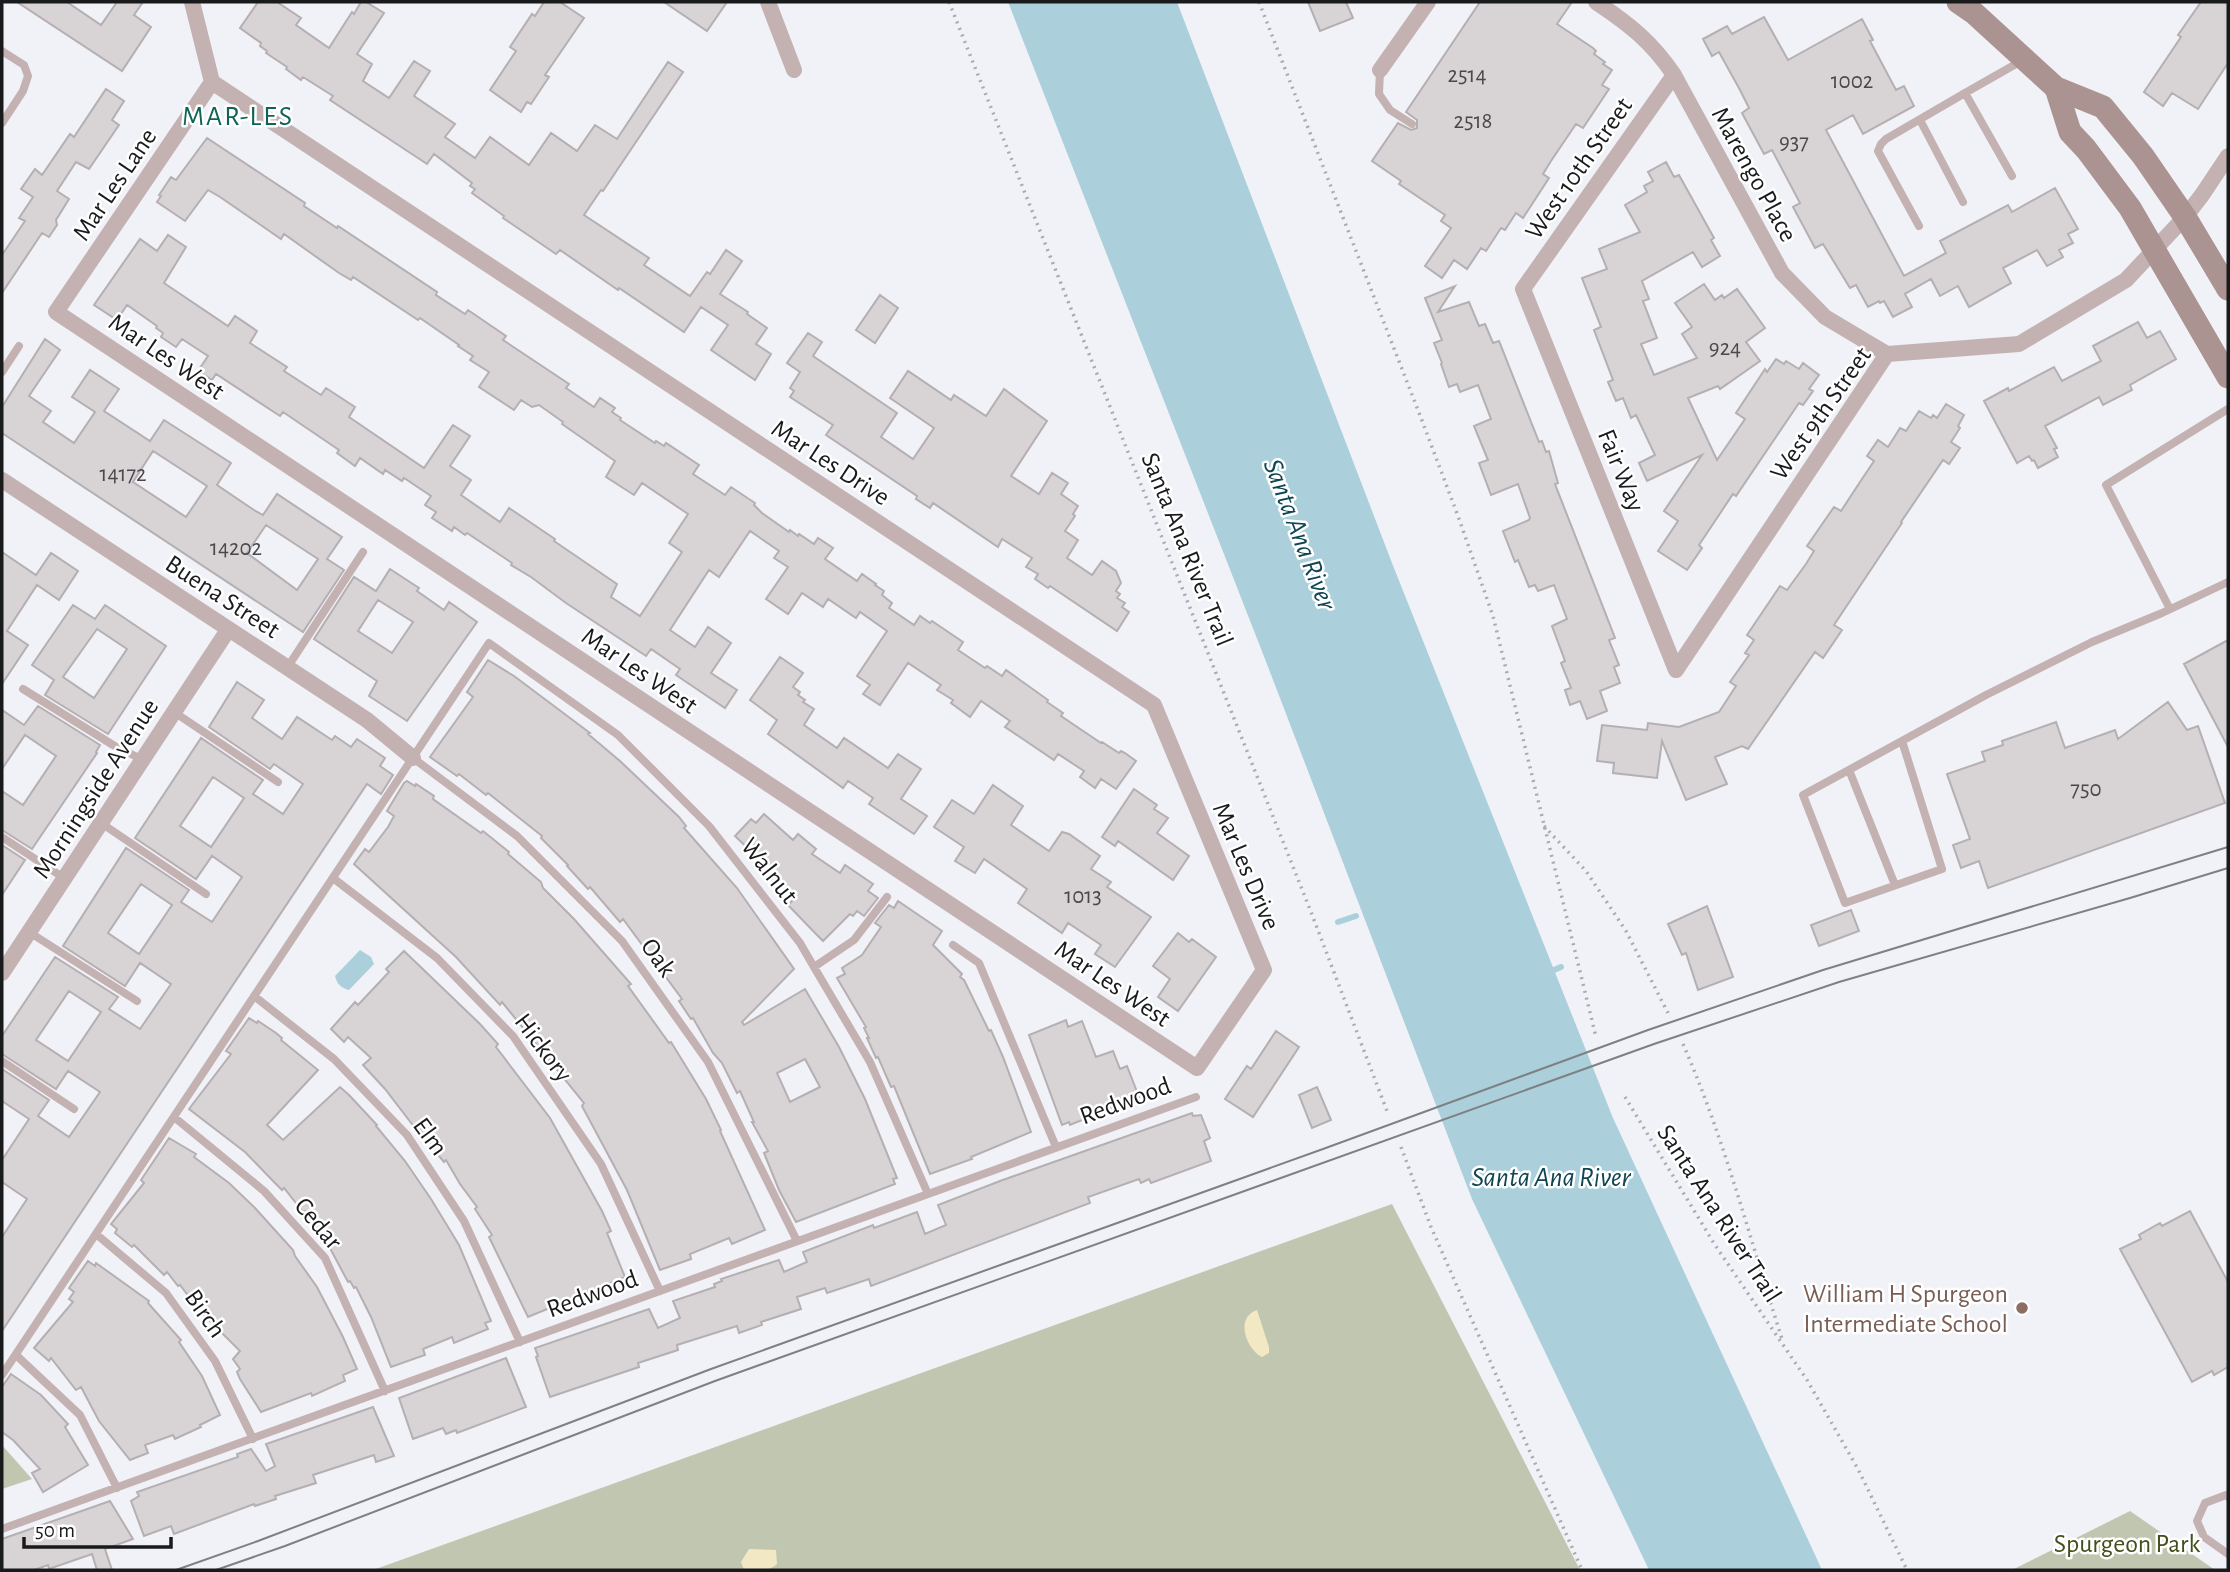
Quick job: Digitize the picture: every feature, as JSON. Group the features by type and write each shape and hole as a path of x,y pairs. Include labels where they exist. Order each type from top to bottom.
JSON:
{"main road":[{"path":"1958,2 1974,13 2056,88 2103,107 2143,156 2185,217 2228,289"},
{"path":"2056,88 2070,132 2108,178 2156,250 2228,377"}],"street":[{"path":"192,2 212,82"},
{"path":"768,2 794,70"},
{"path":"1380,70 1427,2"},
{"name":"Marengo Place","path":"1596,2 1639,33 1660,54 1782,273 1825,317 1887,354"},
{"name":"West 10th Street","path":"1523,289 1674,75"},
{"name":"Mar Les Lane","path":"56,312 212,82"},
{"name":"Mar Les Drive","path":"212,82 1154,705 1264,970 1197,1068"},
{"name":"West 9th Street","path":"1676,670 1887,354 2019,344 2126,280 2185,217 2228,156"},
{"name":"Fair Way","path":"1523,289 1676,670"},
{"name":"Mar Les West","path":"56,312 1197,1068"},
{"name":"Buena Street","path":"2,480 367,720 413,758"},
{"name":"Morningside Avenue","path":"2,973 229,630"}],"lane":[{"path":"2,51 24,65 29,76 23,91 2,122"},
{"path":"1919,226 1878,151 1881,144 2026,59"},
{"path":"1380,70 1379,94 1391,110 1412,124"},
{"path":"1965,93 2012,176"},
{"path":"1920,120 1963,202"},
{"path":"2,372 19,346"},
{"path":"2170,609 2106,485 2228,408"},
{"path":"287,668 363,552"},
{"path":"1902,741 1941,869 1845,903 1803,794 1986,695 2092,642 2228,582"},
{"name":"Walnut","path":"413,758 489,643 618,735 700,817 800,943 870,1062 929,1194"},
{"path":"23,689 142,760"},
{"path":"174,712 278,782"},
{"path":"2,1376 413,758"},
{"name":"Oak","path":"413,758 517,836 622,941 708,1062 797,1241"},
{"path":"1849,770 1895,885"},
{"path":"101,823 206,894"},
{"path":"2,837 64,878"},
{"name":"Hickory","path":"333,878 437,958 513,1036 601,1164 660,1291"},
{"path":"814,967 854,940 887,897"},
{"path":"29,932 137,1001"},
{"path":"953,945 979,963 1056,1147"},
{"name":"Elm","path":"254,996 334,1059 407,1135 464,1221 520,1342"},
{"path":"2,1061 74,1109"},
{"name":"Redwood","path":"2,1529 1196,1097"},
{"name":"Cedar","path":"174,1117 264,1191 325,1258 385,1391"},
{"name":"Birch","path":"96,1234 166,1293 215,1361 253,1438"},
{"path":"16,1355 80,1415 117,1488"},
{"path":"2228,1497 2226,1495 2205,1503 2197,1521 2204,1537 2228,1554"}],"path":[{"name":"Santa Ana River Trail","path":"949,2 1311,912 1387,1111"},
{"path":"1259,2 1463,528 1493,617 1595,1037"},
{"path":"1544,825 1587,872 1626,931 1668,1013"},
{"path":"1682,1044 1741,1203 1785,1348"},
{"name":"Santa Ana River Trail","path":"1625,1097 1716,1245 1807,1380 1858,1469 1907,1570"},
{"path":"1401,1147 1430,1227 1582,1570"}],"green space":[{"path":"1392,1204 1580,1570 373,1570"},
{"path":"2,1445 32,1479 2,1489"},
{"name":"Spurgeon Park","path":"2130,1511 2215,1570 2012,1570"}],"sand":[{"path":"1257,1310 1269,1347 1269,1353 1262,1357 1252,1348 1245,1334 1246,1320"},
{"path":"749,1549 776,1550 777,1564 766,1569 744,1570 741,1562"}],"water":[{"name":"Santa Ana River","path":"1008,2 1177,2 1392,563 1613,1118 1822,1570 1649,1570 1472,1199 1265,659"},
{"path":"360,950 371,957 374,964 349,990 340,985 335,976"}],"building":[{"path":"17,2 67,2 101,25 117,2 143,2 134,15 151,27 122,71"},
{"path":"258,2 277,2 301,18 296,25 329,48 361,2 366,2 384,13 357,54 372,64 363,81 389,98 414,61 430,71 414,96 455,124 445,137 475,158 490,137 529,165 551,133 577,151 595,125 617,139 668,62 683,72 584,215 649,258 644,265 690,296 707,272 710,274 726,250 742,261 720,294 767,328 756,344 771,354 755,380 711,350 728,325 701,307 684,332 560,250 556,254 503,218 504,216 472,193 475,189 470,186 472,183 434,154 427,164 330,100 333,96 286,69 287,67 266,53 260,46 261,43 240,28"},
{"path":"544,2 560,2 584,18 545,75 549,77 531,104 527,102 521,112 490,90 516,51 510,47 532,14 535,16"},
{"path":"664,2 727,2 707,31"},
{"path":"1308,2 1346,2 1353,18 1320,31"},
{"path":"1480,2 1572,2 1557,24 1593,48 1596,51 1594,54 1612,70 1602,85 1609,89 1583,128 1576,124 1551,161 1543,174 1549,178 1523,218 1516,213 1505,230 1501,228 1486,251 1481,248 1467,269 1454,260 1442,278 1425,266 1451,228 1441,221 1445,215 1399,184 1401,181 1372,161 1398,123 1411,130 1417,128 1417,120 1406,112"},
{"path":"2201,2 2228,2 2228,63 2198,109 2172,93 2163,106 2144,92"},
{"path":"1764,17 1788,60 1862,19 1873,40 1870,41 1896,90 1904,86 1914,106 1863,134 1853,115 1826,130 1904,276 1946,253 1940,241 2008,205 2012,212 2055,188 2078,229 2068,234 2073,243 2059,250 2063,257 2047,266 2037,250 2003,268 2011,283 1969,307 1958,286 1940,296 1931,279 1905,294 1912,307 1893,317 1884,301 1868,307 1856,285 1850,288 1823,244 1815,248 1793,207 1800,203 1772,150 1764,154 1742,113 1749,108 1740,90 1719,52 1712,56 1703,39 1727,26 1732,34"},
{"path":"106,89 124,101 112,120 119,125 89,169 76,162 57,191 69,199 56,220 57,225 49,237 42,233 2,293 2,255 25,221 19,218 33,197 21,189 35,169 42,175 70,134 74,137"},
{"path":"207,138 305,203 304,206 437,292 436,295 465,314 468,310 506,336 503,340 569,384 566,388 594,407 600,398 615,408 612,412 621,418 620,420 655,443 656,441 664,446 666,443 699,465 693,474 725,495 731,487 789,532 790,530 798,536 799,534 814,544 818,538 833,548 825,559 857,581 862,574 876,584 884,591 882,595 892,603 889,608 914,625 920,616 930,623 932,621 963,642 958,650 1002,676 1006,670 1048,700 1047,702 1063,713 1061,716 1101,743 1136,761 1116,789 1101,779 1095,788 1080,777 1084,771 1058,754 1054,760 1005,727 1010,721 981,701 970,717 951,703 953,700 937,690 941,685 908,663 880,705 863,694 870,685 857,676 887,631 860,612 856,618 828,599 823,607 802,593 788,614 766,599 788,567 774,558 779,551 750,531 719,577 709,570 670,630 695,647 708,627 731,643 711,673 737,690 725,708 676,675 680,669 651,649 646,656 467,533 465,535 454,527 452,531 432,518 436,512 425,505 431,496 404,478 402,481 385,470 383,474 360,458 355,466 337,453 339,450 283,412 280,416 216,374 212,380 198,371 208,356 182,339 176,347 161,337 163,333 157,326 127,305 117,320 94,305 140,239 157,251 168,235 186,247 164,283 228,326 235,316 257,331 250,343 287,367 284,371 321,395 326,388 355,407 349,417 424,468 453,425 470,436 450,466 471,480 461,495 500,522 509,508 555,539 554,541 617,584 611,597 640,616 682,552 669,543 688,514 642,483 634,495 606,477 615,461 539,405 532,407 521,400 514,410 479,387 489,372 470,360 473,356 459,345 353,277 351,280 339,273 284,234 281,239 208,190 185,221 157,202 171,177 176,180"},
{"path":"1666,162 1674,177 1679,175 1714,238 1711,240 1720,256 1702,267 1693,252 1642,281 1649,299 1643,301 1657,338 1641,344 1654,375 1697,358 1682,334 1692,327 1675,303 1704,284 1715,300 1722,295 1724,298 1737,289 1765,328 1746,342 1760,361 1720,389 1718,386 1688,398 1717,460 1745,419 1736,413 1765,369 1767,372 1776,359 1784,364 1786,361 1799,369 1803,363 1819,375 1809,389 1813,391 1803,405 1799,403 1736,496 1733,494 1699,545 1702,548 1687,570 1658,551 1678,521 1664,511 1702,455 1647,481 1639,463 1655,455 1636,415 1631,418 1623,398 1616,401 1608,382 1613,380 1594,330 1601,327 1582,278 1607,269 1599,249 1640,232 1625,205 1647,192 1644,186 1653,181 1648,172"},
{"path":"1455,286 1438,312 1469,302 1479,326 1485,324 1493,343 1499,341 1539,442 1542,441 1546,452 1549,451 1558,483 1555,484 1615,638 1609,640 1619,665 1614,667 1620,683 1600,691 1607,711 1587,719 1580,701 1570,705 1565,690 1571,688 1561,663 1565,661 1552,626 1567,619 1554,585 1538,591 1535,585 1529,587 1518,560 1515,562 1503,531 1530,518 1518,484 1491,495 1479,463 1488,460 1474,426 1491,419 1478,385 1460,392 1457,384 1449,387 1434,343 1442,340 1425,298"},
{"path":"880,295 898,308 875,343 856,330"},
{"path":"2138,322 2147,338 2160,331 2176,359 2130,385 2132,390 2103,405 2099,397 2045,426 2057,448 2054,449 2058,457 2038,468 2029,456 2017,463 1984,401 2054,367 2062,381 2101,361 2093,346"},
{"path":"808,333 822,342 813,356 897,413 881,437 913,459 934,428 890,398 908,371 951,400 954,395 986,416 1004,389 1047,421 1011,476 1039,494 1052,473 1068,483 1061,494 1078,506 1065,531 1078,540 1067,558 1092,575 1102,561 1116,571 1121,583 1116,591 1120,594 1117,598 1125,603 1122,607 1129,612 1117,631 1050,586 1048,588 1035,579 1038,574 1026,567 1032,558 1002,539 998,547 933,503 930,508 916,499 917,496 826,435 833,425 790,397 794,391 790,388 800,372 787,363"},
{"path":"45,339 60,350 29,396 51,411 43,422 74,443 95,412 72,397 90,370 119,389 104,411 150,441 164,420 231,463 217,485 254,510 263,515 277,494 342,537 327,559 344,570 303,632 2,433 2,407","holes":["153,451 207,486 186,517 133,482","266,525 318,559 297,590 247,553"]},
{"path":"1946,404 1964,415 1951,442 1960,448 1949,464 1943,460 1901,522 1834,625 1842,630 1823,658 1815,652 1748,749 1742,746 1715,757 1727,784 1686,800 1662,741 1657,778 1613,773 1614,763 1597,761 1602,725 1647,730 1648,723 1679,727 1719,712 1736,686 1730,682 1749,655 1745,653 1754,640 1747,635 1780,586 1787,590 1806,564 1814,551 1807,546 1834,507 1841,511 1874,461 1867,456 1878,440 1888,447 1900,428 1906,431 1919,411 1931,418 1933,415 1937,418"},
{"path":"2,552 36,575 51,553 78,571 59,600 37,585 7,631 28,645 2,684"},
{"path":"390,569 419,588 417,591 444,610 449,602 477,622 407,721 369,696 377,681 314,639 354,577 376,591","holes":["378,600 413,622 392,653 358,631"]},
{"path":"73,605 95,619 105,605 166,646 108,734 45,695 54,680 32,665","holes":["97,629 127,649 94,698 63,677"]},
{"path":"2228,640 2228,747 2184,664"},
{"path":"780,657 803,673 793,687 800,692 798,695 805,700 803,702 814,709 804,725 837,748 844,738 888,768 898,754 921,769 901,799 927,816 914,834 869,804 873,798 848,781 843,788 768,734 777,720 750,700"},
{"path":"488,660 514,676 590,733 588,734 679,817 686,826 684,828 737,888 794,969 742,1022 744,1025 805,989 865,1099 897,1178 893,1179 895,1184 796,1222 779,1190 764,1153 768,1151 752,1122 740,1091 737,1093 722,1063 679,1001 682,999 623,919 620,922 542,836 488,793 486,795 459,774 457,776 430,757 473,697 467,692","holes":["805,1059 820,1087 790,1102 777,1073"]},
{"path":"237,682 264,700 252,718 282,739 297,717 332,740 335,736 351,747 357,739 385,758 380,766 393,775 381,794 367,784 2,1331 2,1237 27,1199 2,1182 2,1160 29,1119 2,1101 2,1069 49,1100 38,1116 69,1137 100,1092 68,1071 56,1089 2,1054 2,1036 55,957 118,997 109,1009 140,1029 171,984 140,963 125,986 63,946 126,848 189,890 181,902 212,922 242,877 212,856 196,879 135,838 201,738 263,780 253,794 283,814 303,784 274,764 270,769 209,727","holes":["213,777 244,798 211,847 180,826","141,884 172,905 139,954 108,933","69,991 101,1012 68,1061 36,1040"]},
{"path":"2168,702 2187,730 2198,726 2225,803 1988,888 1979,861 1961,868 1953,845 1970,839 1947,774 1985,761 1982,752 2003,745 2002,741 2056,722 2065,748 2115,730 2118,739"},
{"path":"38,706 100,745 32,849 2,830 2,791 23,805 56,756 25,735 2,769 2,710 24,725"},
{"path":"407,781 434,796 433,799 481,833 483,831 509,852 508,854 541,882 543,888 631,984 628,986 669,1043 671,1042 706,1099 765,1230 732,1244 729,1238 690,1254 691,1259 660,1270 627,1190 582,1106 584,1103 502,1002 500,1005 456,957 354,864 365,849 369,852 388,827 394,816 387,811"},
{"path":"993,785 1023,806 1011,825 1049,851 1062,832 1069,834 1100,856 1091,869 1111,882 1107,887 1151,917 1115,967 1095,954 1101,945 1068,923 1062,933 1018,903 1027,889 984,859 975,873 955,861 964,847 934,827 952,800 974,814"},
{"path":"1134,789 1157,805 1154,809 1168,818 1157,833 1189,856 1173,880 1118,841 1115,846 1102,837"},
{"path":"764,814 793,840 798,834 816,849 812,854 840,873 845,865 873,884 868,891 878,898 864,916 857,911 853,916 850,914 823,941 816,934 788,905 794,899 764,873 767,870 762,866 764,864 735,836 751,819 756,823"},
{"path":"2,845 25,860 2,895"},
{"path":"898,901 942,931 933,945 962,974 960,977 964,980 989,1031 991,1030 1003,1057 1031,1132 971,1157 972,1159 930,1174 894,1086 891,1087 867,1038 866,1027 837,978 845,974 842,968 862,955 881,927 875,923 889,905 894,908"},
{"path":"1707,906 1733,977 1698,990 1686,953 1682,955 1668,924"},
{"path":"1851,910 1859,931 1819,946 1811,925"},
{"path":"1178,933 1189,942 1192,939 1216,957 1178,1011 1158,997 1170,979 1153,966"},
{"path":"404,951 498,1044 496,1047 550,1118 602,1211 611,1231 607,1233 625,1277 528,1317 489,1237 492,1235 446,1160 444,1162 418,1126 415,1128 363,1065 371,1058 348,1037 344,1042 331,1029 355,1002 358,1005 389,972 386,969"},
{"path":"249,1018 276,1033 318,1070 267,1125 283,1140 340,1087 349,1095 405,1161 459,1245 491,1321 485,1323 488,1329 454,1343 452,1337 423,1349 425,1355 391,1367 356,1287 348,1282 305,1211 303,1212 284,1188 282,1190 245,1152 189,1109 231,1054 226,1051"},
{"path":"1066,1020 1068,1027 1082,1021 1096,1057 1113,1051 1120,1069 1127,1066 1139,1097 1070,1125 1069,1122 1062,1125 1029,1035"},
{"path":"1276,1031 1299,1047 1253,1117 1225,1099 1247,1066 1251,1069"},
{"path":"1317,1087 1331,1120 1312,1128 1299,1095"},
{"path":"1192,1113 1193,1116 1201,1115 1210,1138 1204,1141 1211,1161 1151,1183 1149,1179 1141,1183 1139,1179 1088,1197 1090,1203 871,1286 869,1279 827,1293 825,1288 797,1297 801,1309 761,1322 762,1325 739,1333 737,1326 677,1345 678,1350 638,1363 639,1367 550,1397 535,1348 649,1309 658,1328 680,1318 673,1301 715,1287 714,1284 722,1281 721,1279 779,1260 784,1272 807,1262 803,1252 873,1225 874,1228 917,1212 925,1234 946,1225 938,1205"},
{"path":"169,1138 196,1154 194,1157 229,1183 293,1250 317,1287 357,1369 343,1375 345,1381 312,1396 311,1393 261,1412 237,1372 240,1369 233,1359 240,1351 200,1311 167,1272 164,1275 134,1245 132,1247 115,1233 117,1229 111,1224 144,1183 141,1180"},
{"path":"2190,1211 2228,1282 2228,1367 2214,1375 2212,1371 2192,1382 2120,1249 2141,1239 2139,1235 2160,1223 2162,1226"},
{"path":"88,1261 95,1266 96,1263 149,1301 181,1340 179,1342 202,1376 220,1415 175,1439 173,1435 145,1445 148,1453 130,1460 99,1421 81,1387 76,1390 51,1358 49,1361 34,1348 73,1302 69,1299 74,1292 69,1288"},
{"path":"506,1358 526,1407 457,1433 456,1430 446,1434 443,1428 413,1439 399,1398"},
{"path":"11,1374 41,1395 68,1424 65,1427 88,1465 43,1492 32,1473 40,1469 2,1432 2,1387"},
{"path":"373,1407 394,1456 376,1462 374,1455 313,1475 316,1483 174,1534 171,1526 144,1536 131,1501 139,1496 137,1492 238,1457 237,1454 251,1449 266,1471 275,1466 266,1444"},
{"path":"110,1501 133,1539 105,1549 112,1570 97,1570 92,1554 49,1569 48,1565 34,1570 2,1570 2,1539"}],"waterway":[{"path":"1338,922 1356,916"},
{"path":"1547,973 1561,967"}],"tram line":[{"path":"176,1570 711,1369 1648,1030 1823,970 2228,847"},
{"path":"216,1570 715,1381 1654,1044 1839,982 2228,868"}],"place":[{"name":"William H Spurgeon Intermediate School","path":"2022,1308"}],"district":[{"name":"MAR-LES","path":"238,115"}]}
